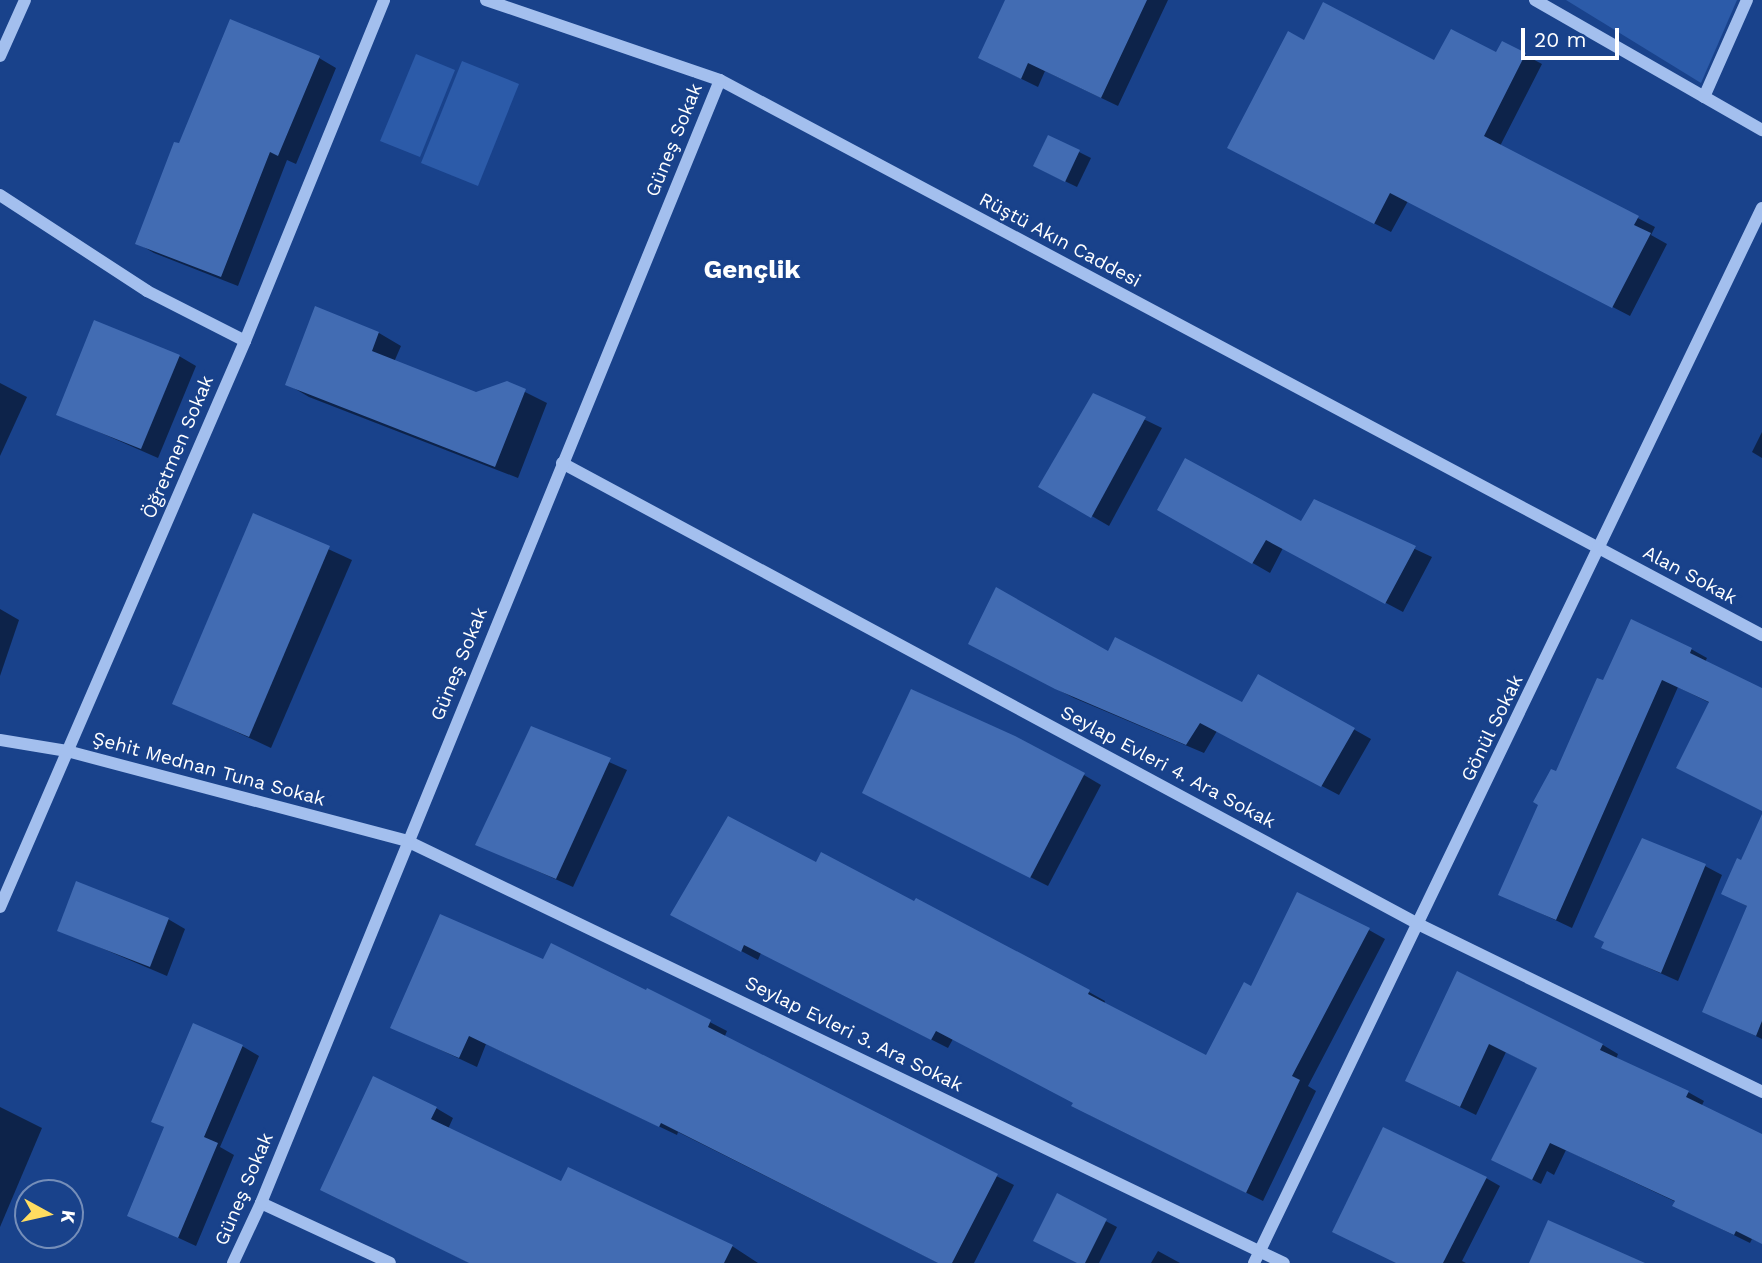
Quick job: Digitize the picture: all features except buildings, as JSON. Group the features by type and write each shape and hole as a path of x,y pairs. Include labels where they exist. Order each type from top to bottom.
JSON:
{"street":[{"path":"0,56 25,0"},
{"name":"Öğretmen Sokak","path":"0,907 245,341 384,0"},
{"name":"Rüştü Akın Caddesi","path":"486,0 522,6 720,80 1600,550"},
{"path":"1535,0 1762,130"},
{"path":"1704,97 1747,0"},
{"name":"Güneş Sokak","path":"233,1263 261,1203 720,80"},
{"path":"0,195 147,291 245,341"},
{"name":"Gönül Sokak","path":"1257,1257 1600,550 1762,208"},
{"name":"Seylap Evleri 4. Ara Sokak","path":"562,463 1418,924 1762,1092"},
{"name":"Alan Sokak","path":"1600,550 1762,635"},
{"name":"Şehit Mednan Tuna Sokak","path":"0,740 67,751 407,841"},
{"name":"Seylap Evleri 3. Ara Sokak","path":"407,841 1257,1257 1284,1263"},
{"path":"261,1203 390,1263"}],"shaded area":[{"path":"1566,0 1737,0 1701,83"},
{"path":"416,54 455,70 420,157 380,141"},
{"path":"462,61 519,84 478,186 421,163"}],"district":[{"name":"Gençlik","path":"752,270"}]}
